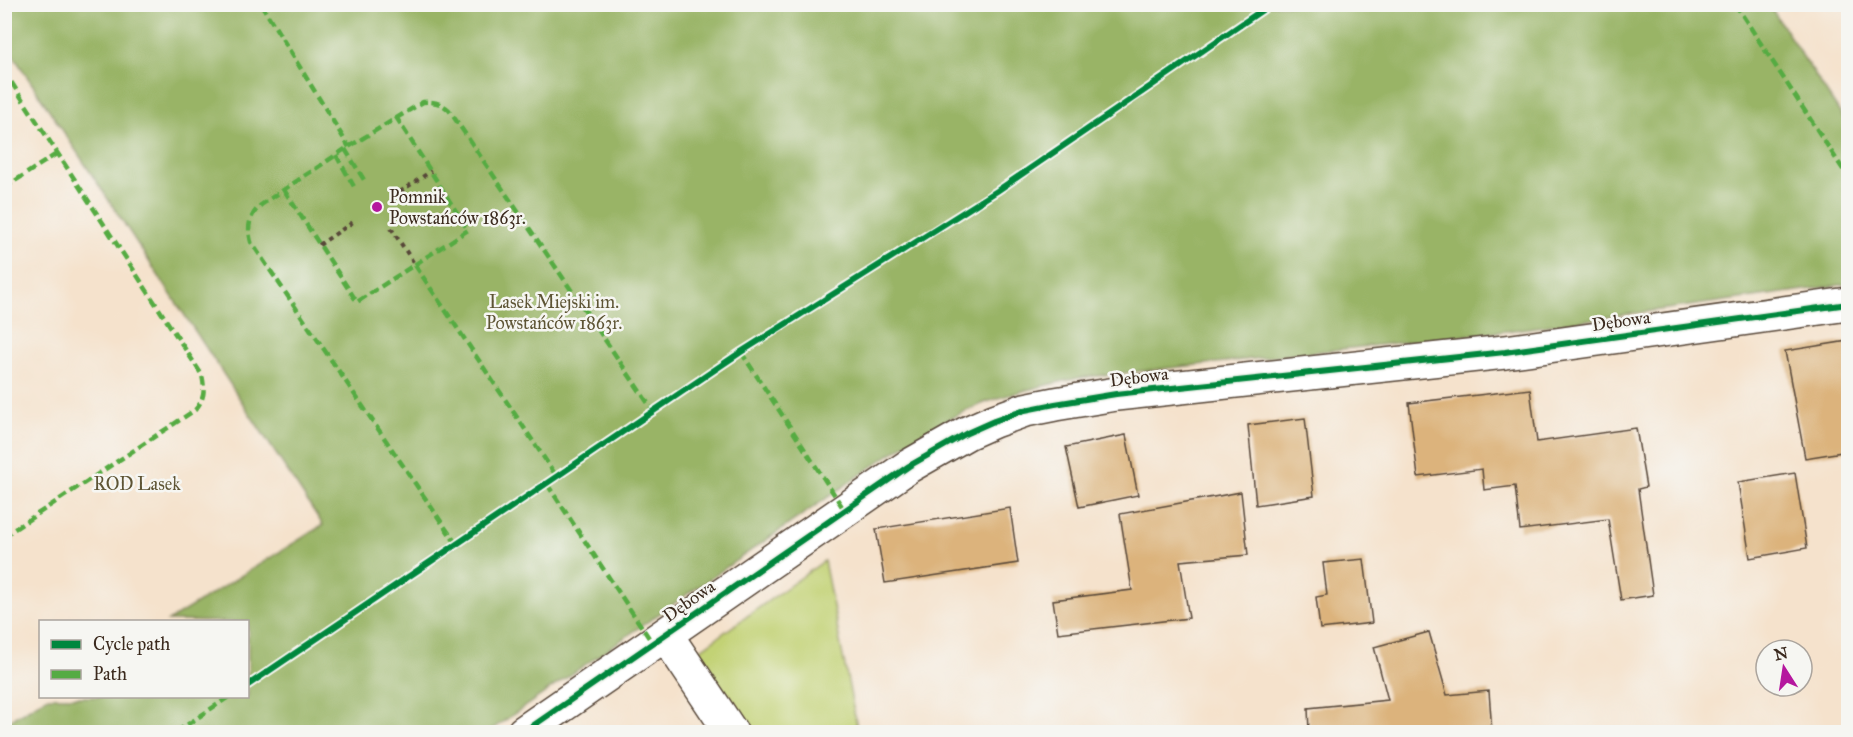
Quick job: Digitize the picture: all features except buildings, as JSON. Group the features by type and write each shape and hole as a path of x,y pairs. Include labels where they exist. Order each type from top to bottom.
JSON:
{"street":[{"name":"Dębowa","path":"524,732 909,465 967,433 1025,410 1116,394 1505,352 1848,304"},
{"path":"666,635 731,732"}],"path":[{"path":"400,192 431,171"},
{"path":"320,245 353,222"},
{"path":"391,228 415,265"}],"green space":[{"name":"Lasek Miejski im. Powstańców 1863r.","path":"5,4 1769,5 1848,125 1848,284 1507,331 1078,378 998,398 949,419 889,455 488,732 5,732 5,723 46,698 249,698 249,620 170,620 323,525 5,43"},
{"path":"824,561 858,732 749,732 697,652"}],"marked path":[{"path":"261,4 349,147"},
{"path":"1735,4 1848,177"},
{"path":"4,71 202,375 204,389 201,402 195,410 4,536"},
{"path":"457,545 251,242 250,222 261,205 345,149 423,102 434,102 443,106 449,110 654,412"},
{"path":"284,190 357,302 468,230 396,117"},
{"path":"345,149 366,183"},
{"path":"4,188 58,153"},
{"path":"336,155 356,190"},
{"path":"415,265 557,477"},
{"path":"741,352 845,511"},
{"path":"547,484 653,644"},
{"path":"176,732 227,698"}],"cycle path":[{"path":"249,684 741,352 997,191 1271,4"},
{"path":"524,732 909,466 967,433 1025,410 1116,394 1505,352 1848,304"}],"place":[{"name":"Pomnik Powstańców 1863r.","path":"377,207"}],"park label":[{"name":"ROD Lasek","path":"137,484"}]}
